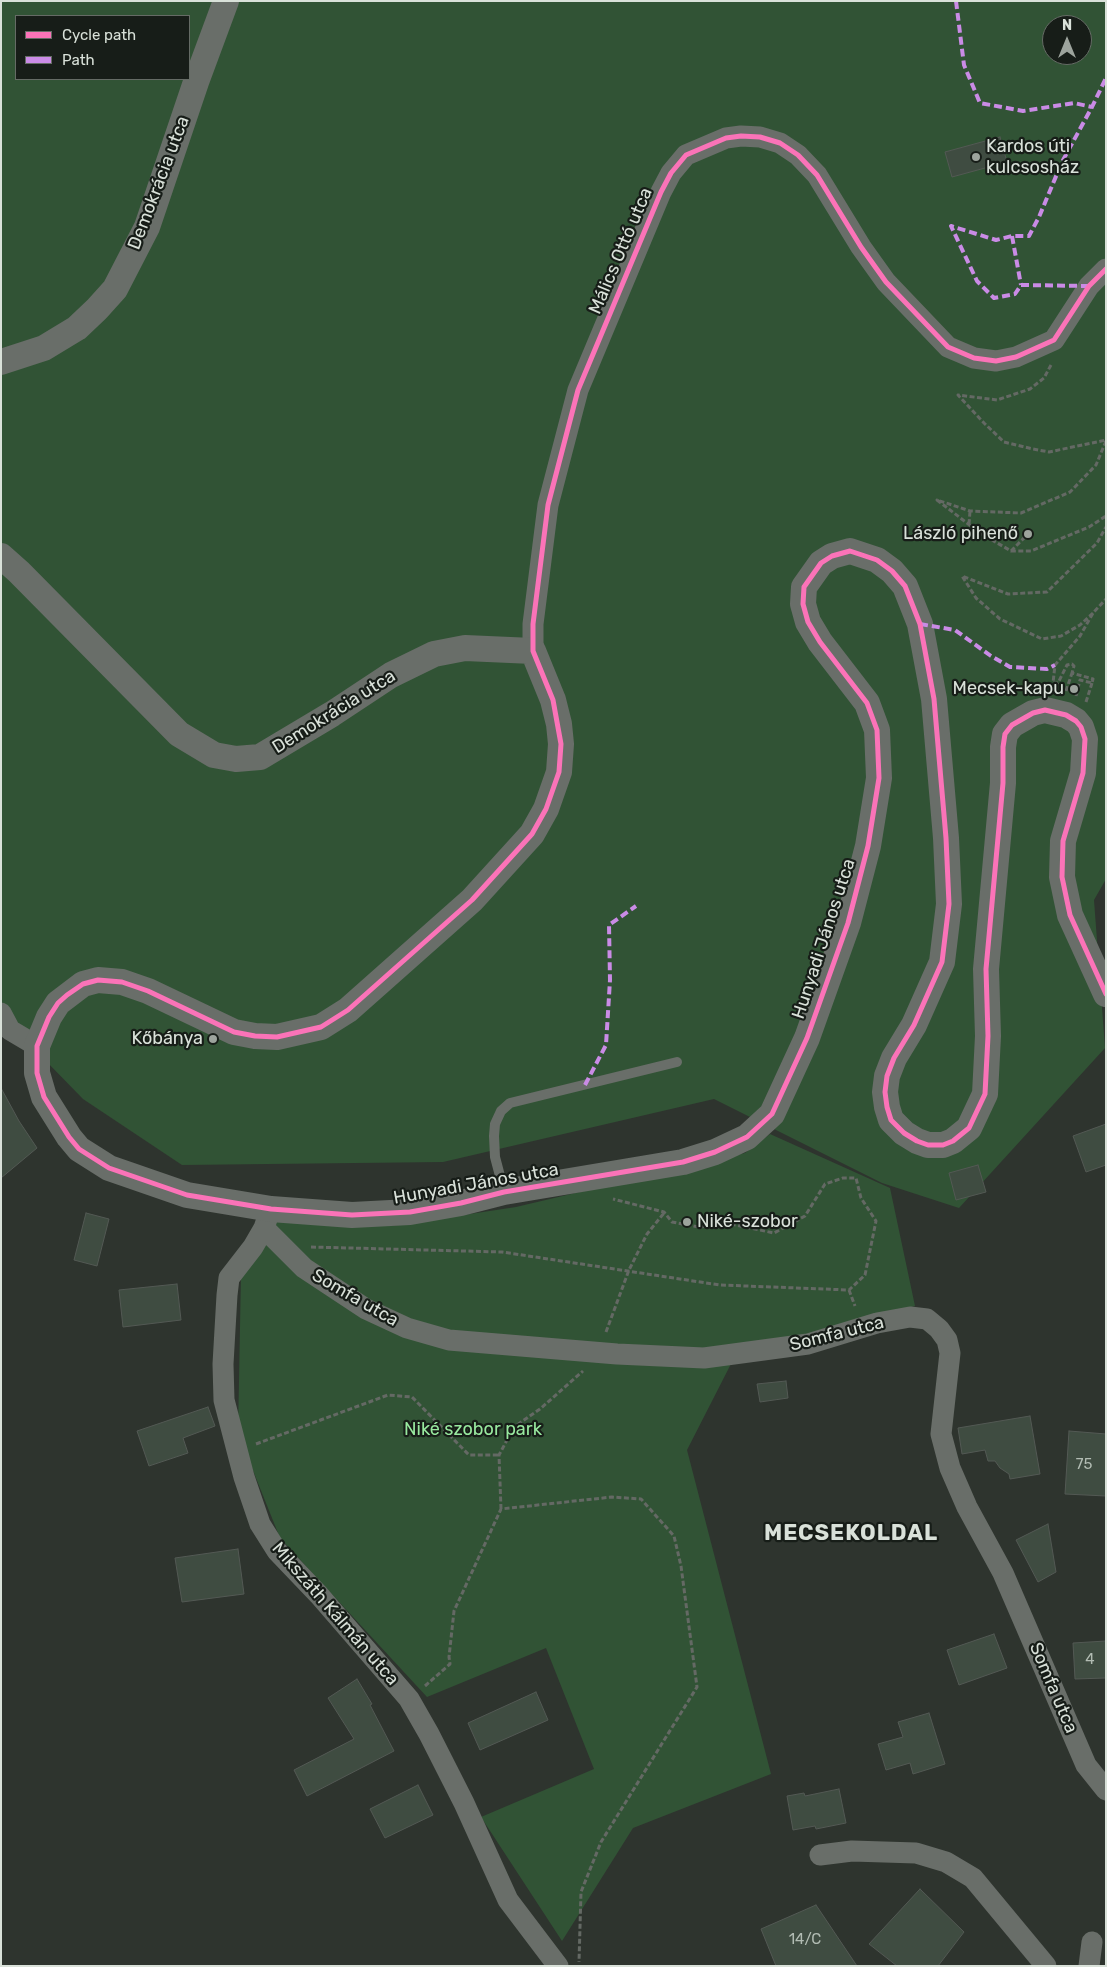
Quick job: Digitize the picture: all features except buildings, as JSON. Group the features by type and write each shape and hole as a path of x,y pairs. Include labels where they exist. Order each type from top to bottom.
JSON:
{"street":[{"name":"Demokrácia utca","path":"1,362 44,348 77,328 97,310 115,289 147,227 196,82 226,1"},
{"name":"Málics Ottó utca","path":"533,651 533,624 548,505 578,390 662,192 671,173 686,155 726,138 741,136 760,137 780,143 798,155 818,175 860,247 886,282 948,347 974,358 996,361 1016,357 1054,340"},
{"path":"1054,340 1089,286 1106,269"},
{"name":"Hunyadi János utca","path":"533,651 553,700 561,744 559,772 546,809 532,834 472,900 348,1010 321,1027 277,1038 234,1032 148,991 122,982 98,980 83,984 58,1002 48,1017 37,1046 37,1073 44,1097 69,1137 79,1149 110,1168 187,1195 267,1218 410,1212 462,1203 504,1192 683,1162 715,1152 748,1137 772,1114 807,1038 848,923 868,846 879,778 877,730 867,703 820,642 808,622 803,604 804,587 820,563 832,556 850,551 877,560 892,571 905,586 920,624 934,699 949,904 942,962 914,1025 894,1058 887,1076 886,1107 891,1120 904,1133 917,1141 928,1145 943,1145 963,1135 969,1128 985,1094 988,1036 986,969 1003,783 1003,746 1005,734 1012,725 1033,713 1045,710 1068,715 1081,727 1085,739 1083,772 1064,841 1062,877 1070,915 1106,994"},
{"name":"Demokrácia utca","path":"1,556 20,572 179,734 214,755 236,759 260,757 332,714 391,675 434,654 465,648 533,651"},
{"path":"1,1013 10,1030 37,1046"},
{"name":"Somfa utca","path":"267,1218 281,1246 304,1268 366,1309 407,1328 449,1340 617,1354 704,1358 808,1344 877,1322 910,1317 927,1319 939,1329 947,1340 950,1353 941,1434 950,1468 967,1507 1003,1573 1086,1765 1106,1790"},
{"name":"Mikszáth Kálmán utca","path":"267,1218 253,1247 229,1278 224,1400 237,1452 260,1524 277,1551 319,1595 409,1699 464,1803 508,1900 558,1966"},
{"path":"820,1855 852,1851 916,1853 946,1862 973,1878 1046,1966"},
{"path":"1089,1966 1092,1942"}],"lane":[{"path":"504,1192 495,1157 494,1136 495,1124 501,1111 510,1103 677,1062"}],"path":[{"path":"1054,340 1055,360 1044,378 1030,388 997,400 958,395 1004,442 1033,450 1049,452 1106,440"},
{"path":"1106,440 1096,465 1070,492 1021,513 970,511 937,500 969,525 1011,552 1031,552 1089,528 1106,516"},
{"path":"969,525 970,511"},
{"path":"1106,527 1097,543 1047,592 1008,594 962,576 976,598 1000,619 1042,639 1061,636 1080,625 1106,599"},
{"path":"1011,552 1028,534"},
{"path":"1074,703 1080,680 1092,683 1093,679 1072,673 1074,666 1072,664 1067,665 1058,683 1053,683 1055,665 1080,636 1094,613"},
{"path":"281,1246 502,1252 720,1285 849,1290 865,1275 876,1221 861,1198 856,1178 843,1178 825,1184 805,1216 774,1232 730,1224 699,1227 672,1222 664,1212 604,1196 577,1180"},
{"path":"849,1290 855,1306"},
{"path":"237,1452 388,1395 412,1398 469,1455 499,1455 500,1509 454,1611 449,1657 450,1664 409,1699"},
{"path":"500,1509 612,1497 641,1499 674,1536 681,1566 697,1687 602,1842 580,1892 579,1966"}],"green space":[{"path":"1,1 1106,1 1106,879 1094,900 1105,1048 959,1208 882,1183 714,1099 443,1162 182,1165 83,1099 6,1020 1,1009"},
{"name":"Niké szobor park","path":"770,1134 890,1188 915,1306 734,1358 687,1450 771,1774 633,1828 562,1941 481,1817 594,1769 546,1648 427,1697 280,1538 238,1433 241,1274 274,1218 391,1226 516,1207 745,1153"}],"marked path":[{"path":"956,1 964,65 980,103 1023,111 1074,103 1092,107"},
{"path":"1089,286 1021,285 1015,294 994,298 977,281 951,226 996,240 1012,236 1029,236 1062,162 1106,78"},
{"path":"1012,236 1021,285"},
{"path":"920,624 955,630 1010,667 1047,669 1055,665"},
{"path":"585,1085 606,1045 610,980 609,925 636,906"}],"cycle path":[{"path":"1106,269 1089,286 1054,340 1016,357 996,361 974,358 948,347 886,282 861,247 817,175 798,155 780,143 760,137 741,136 726,138 686,155 671,173 661,192 578,390 548,505 533,624 533,651 553,700 561,744 559,772 546,809 532,834 472,900 348,1010 321,1027 277,1037 255,1036 234,1032 148,991 122,982 98,980 83,984 58,1003 49,1017 37,1046 37,1073 44,1097 69,1137 79,1149 109,1168 187,1195 271,1209 352,1215 410,1212 461,1203 504,1192 683,1162 715,1152 747,1137 772,1114 807,1038 848,923 868,846 879,778 877,730 867,703 820,642 808,622 803,604 804,587 821,563 832,556 850,551 877,560 892,571 905,586 920,624 934,699 946,838 949,904 942,962 914,1025 894,1058 887,1076 885,1092 891,1120 904,1133 917,1141 928,1145 943,1145 953,1141 969,1128 985,1094 988,1036 986,969 1003,783 1005,734 1012,725 1033,713 1045,710 1066,715 1076,721 1081,727 1085,739 1083,773 1063,841 1062,877 1070,915 1106,994"}],"place":[{"name":"Kardos úti kulcsosház","path":"976,157"},
{"name":"László pihenő","path":"1028,534"},
{"name":"Mecsek-kapu","path":"1074,689"},
{"name":"Kőbánya","path":"213,1039"},
{"name":"Niké-szobor","path":"687,1222"}],"district":[{"name":"MECSEKOLDAL","path":"851,1534"}]}
